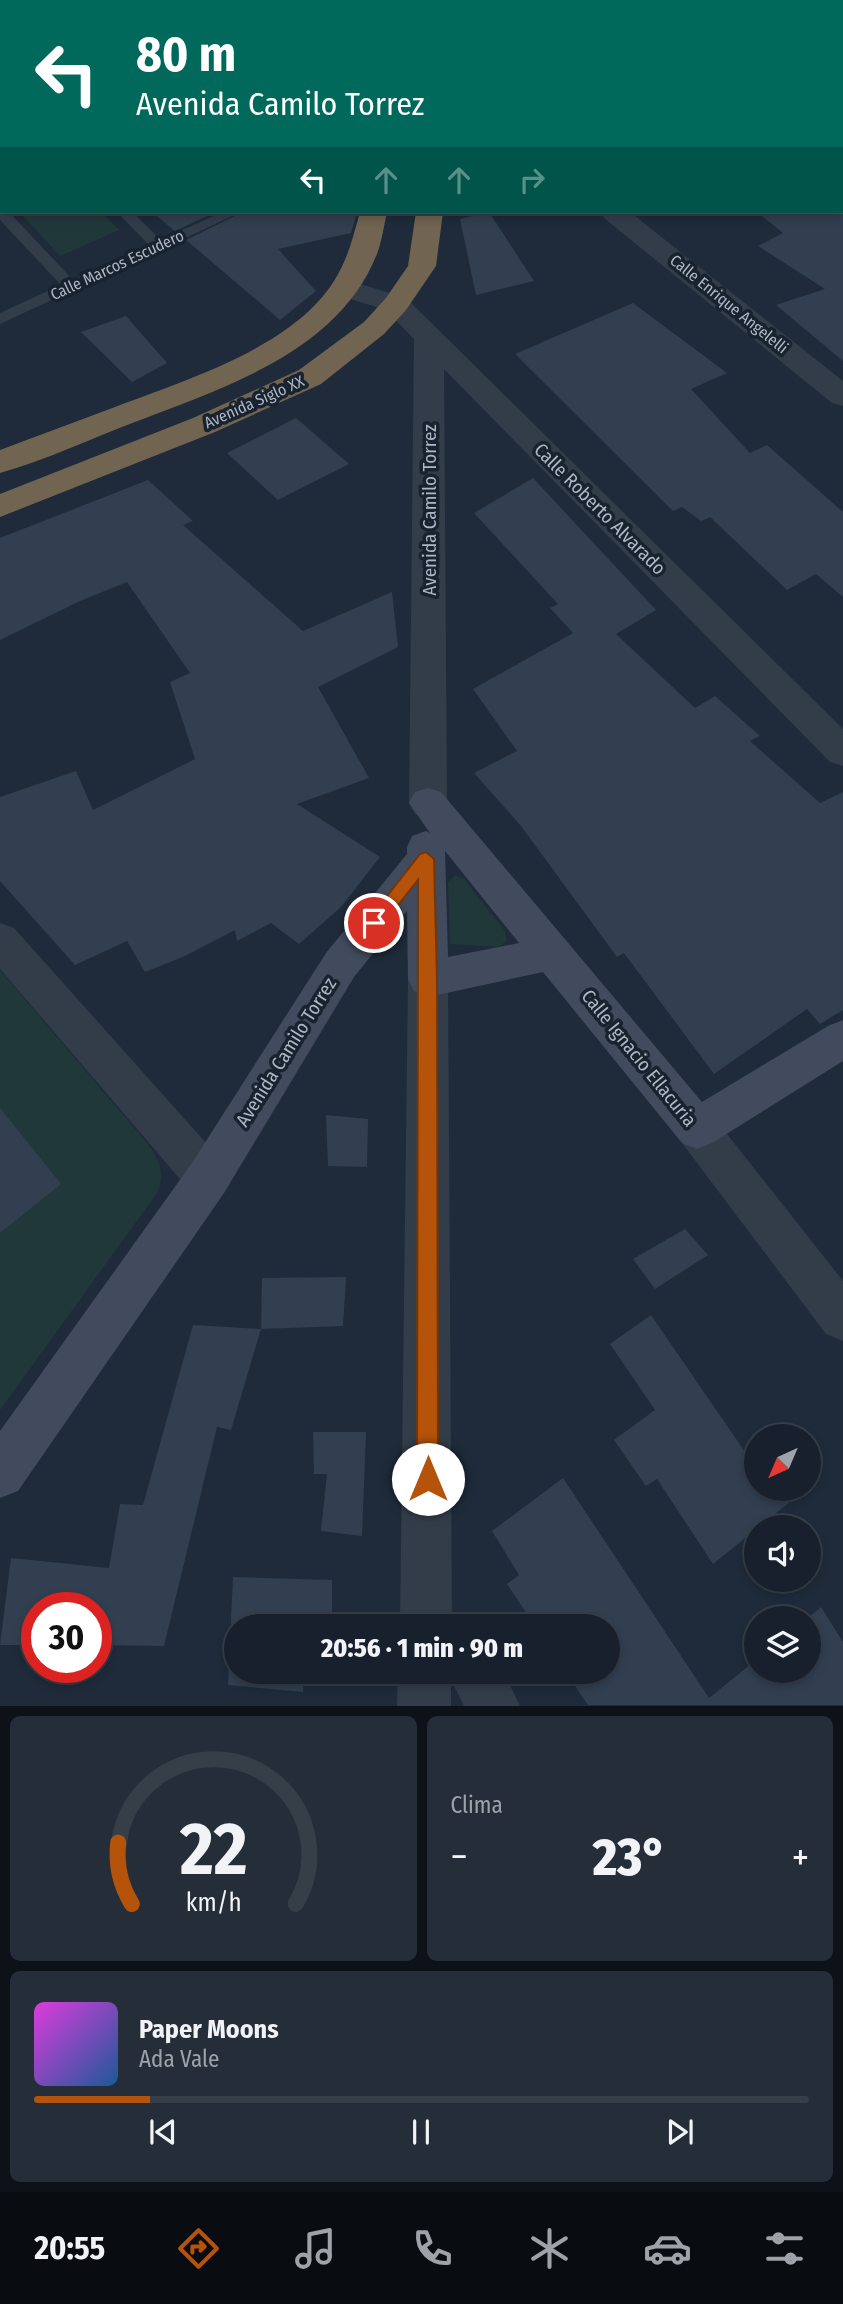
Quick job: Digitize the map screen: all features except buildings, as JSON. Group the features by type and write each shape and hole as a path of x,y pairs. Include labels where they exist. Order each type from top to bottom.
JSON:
{"highway":[{"name":"Avenida Siglo XX","path":"0,462 219,378 280,346 321,316 355,276 371,236 373,214"},
{"name":"Avenida Siglo XX","path":"0,506 204,425 310,377 374,328 396,304 422,266 429,214"}],"street":[{"name":"Calle Enrique Angelelli","path":"616,214 843,396"},
{"name":"Calle Roberto Alvarado","path":"344,288 396,304 843,752"},
{"name":"Avenida Camilo Torrez","path":"0,1473 208,1178 340,965 426,859 429,337"},
{"name":"Calle Ignacio Ellacuria","path":"428,803 697,1129 843,1318"},
{"path":"426,859 434,1614"},
{"path":"0,940 208,1178"},
{"path":"428,979 552,953"},
{"path":"697,1129 843,1039"},
{"path":"424,1706 425,1684"},
{"path":"481,1684 493,1706"}],"lane":[{"path":"3,214 71,286"},
{"path":"126,214 159,246"},
{"name":"Calle Marcos Escudero","path":"0,319 230,214"}],"green space":[{"path":"21,214 103,214 119,230 60,256"},
{"path":"455,875 464,879 504,930 507,940 499,947 450,944 448,882"},
{"path":"0,970 146,1142 158,1160 161,1179 157,1193 0,1410"}],"route":[{"path":"374,923 426,859 428,1479"}]}
